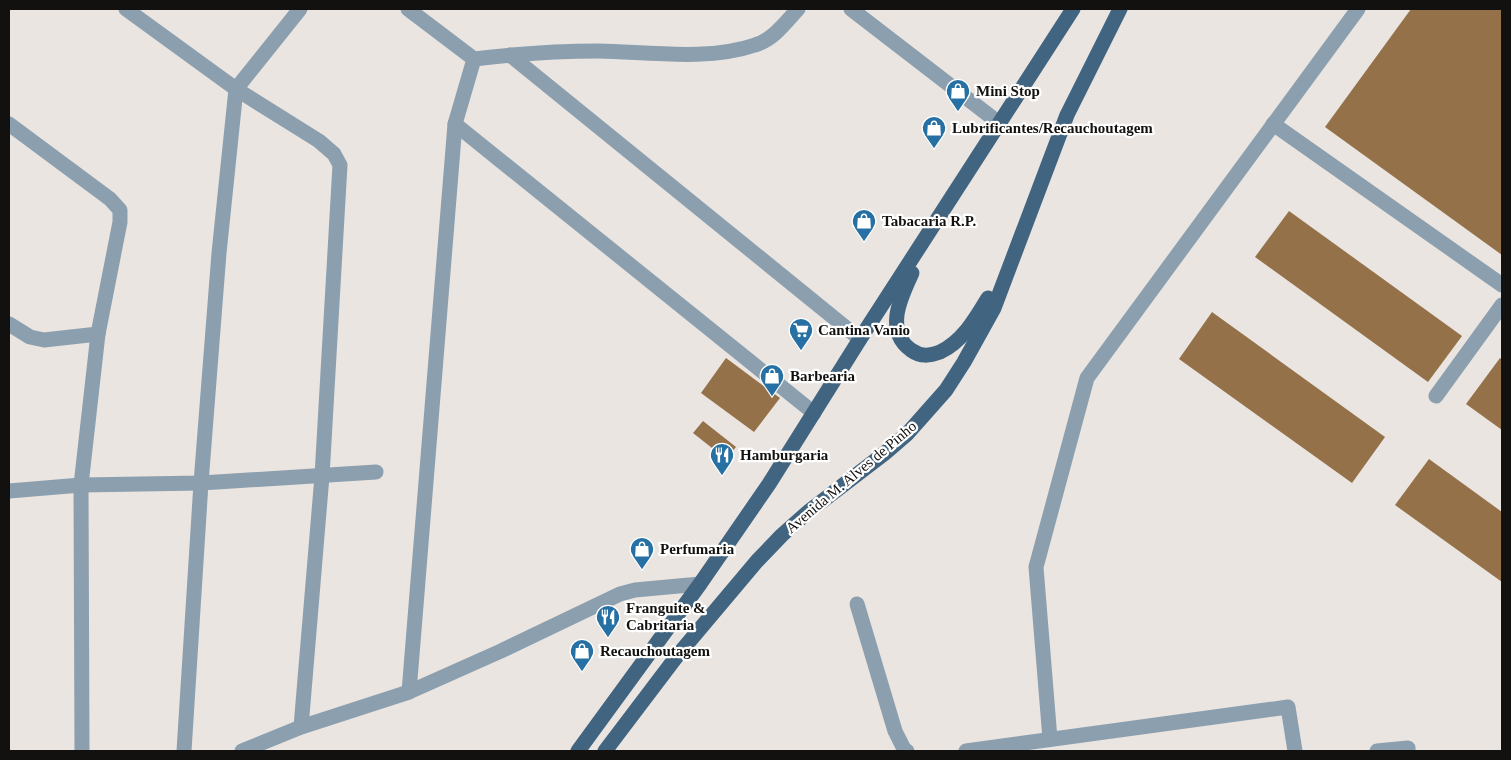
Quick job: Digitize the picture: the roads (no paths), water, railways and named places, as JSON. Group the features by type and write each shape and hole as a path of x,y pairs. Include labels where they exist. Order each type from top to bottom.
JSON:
{"main road":[{"path":"578,751 700,584 769,484 860,339 1073,9"},
{"name":"Avenida M. Alves de Pinho","path":"605,751 677,656 757,561 808,512 906,434 946,390 994,308 1067,116 1120,9"},
{"path":"942,213 916,263 897,312 896,325 899,334 903,342 916,353 924,356 940,352 957,340 969,328 1015,254"}],"street":[{"path":"126,9 236,89 319,141 334,154 340,165 322,476 301,727"},
{"path":"184,751 201,483 219,253 236,89 300,9"},
{"path":"408,9 474,60 510,55 598,51 671,54 723,53 756,45 776,34 798,9"},
{"path":"851,9 999,123"},
{"path":"1050,740 1036,567 1087,378 1358,9"},
{"path":"510,55 860,339"},
{"path":"409,692 455,124 474,60"},
{"path":"9,124 110,199 120,210 120,222 98,334 81,485 82,751"},
{"path":"455,124 814,413"},
{"path":"1273,124 1502,285"},
{"path":"1436,396 1502,306"},
{"path":"9,324 30,337 44,340 98,334"},
{"path":"9,491 81,485 201,483 376,472"},
{"path":"242,751 301,727 409,692 501,651 620,594 635,590 700,584"},
{"path":"857,604 895,731 905,751 907,751"},
{"path":"966,751 1288,707 1295,751"},
{"path":"1377,751 1408,748 1408,751"}],"place":[{"name":"Mini Stop","path":"958,112"},
{"name":"Lubrificantes/Recauchoutagem","path":"934,149"},
{"name":"Tabacaria R.P.","path":"864,242"},
{"name":"Cantina Vanio","path":"801,351"},
{"name":"Barbearia","path":"772,397"},
{"name":"Hamburgaria","path":"722,476"},
{"name":"Perfumaria","path":"642,570"},
{"name":"Franguite & Cabritaria","path":"608,638"},
{"name":"Recauchoutagem","path":"582,672"}]}
